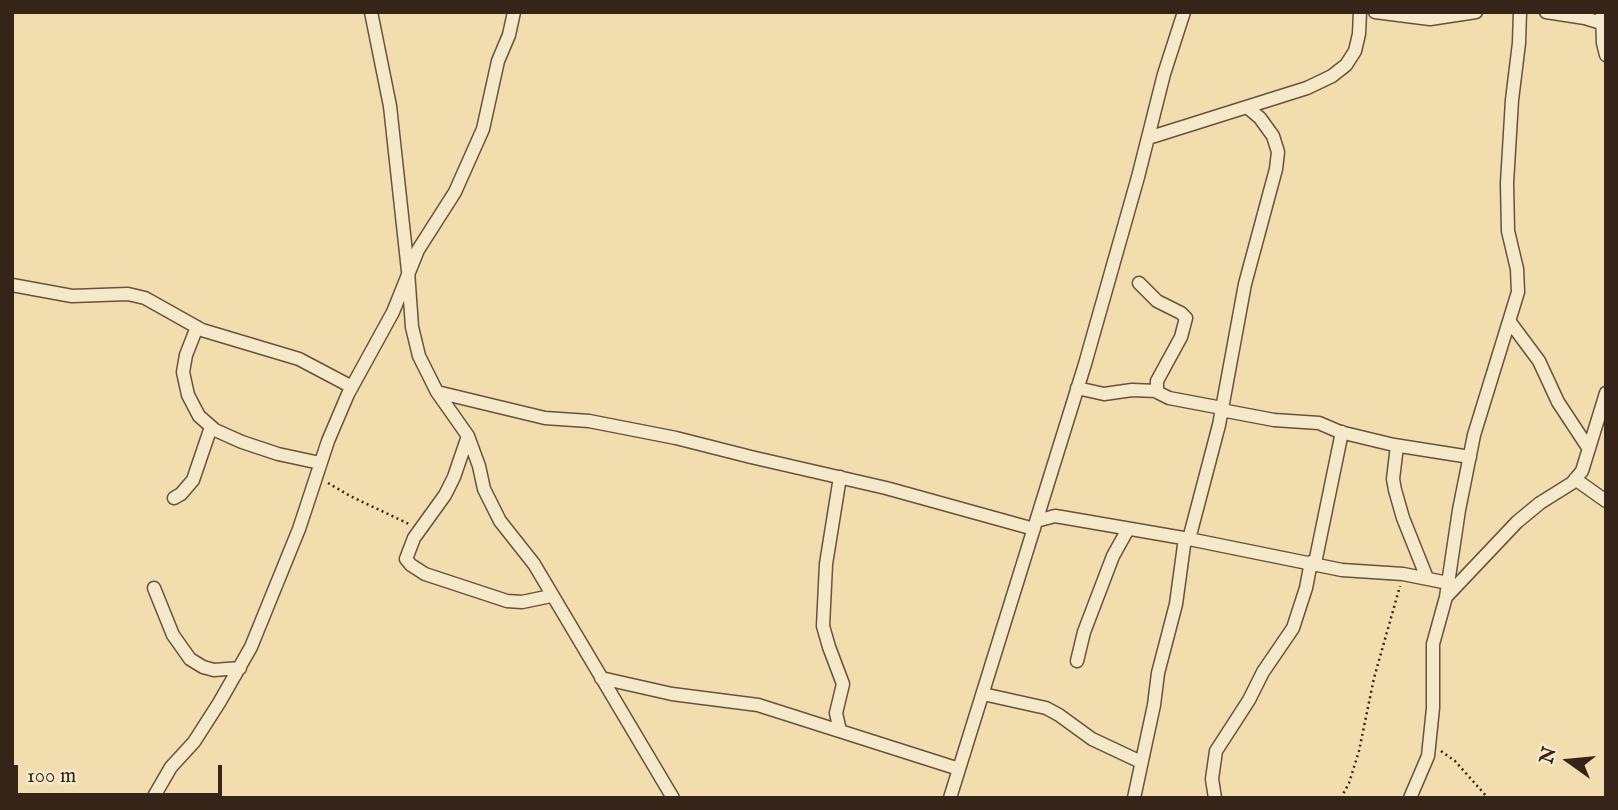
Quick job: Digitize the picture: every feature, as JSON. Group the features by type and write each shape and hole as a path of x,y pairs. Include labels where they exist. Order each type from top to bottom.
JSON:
{"street":[{"path":"371,12 390,106 412,327 419,356 437,392 468,436 480,466 484,489 500,521 534,564 673,798"},
{"path":"153,798 171,767 194,742 240,668 267,612 318,470 352,387 393,312 418,250 455,192 483,129 498,61 509,35 514,12"},
{"path":"950,798 1077,388 1164,74 1184,12"},
{"path":"1148,138 1307,88 1339,70 1355,51 1360,12"},
{"path":"1375,12 1430,19 1476,12"},
{"path":"1410,798 1428,756 1433,644 1446,597 1470,457 1495,364 1510,322 1519,279 1508,232 1507,183 1511,100 1519,43 1520,12"},
{"path":"1546,12 1602,18 1606,55"},
{"path":"1134,798 1154,705 1158,673 1176,604 1187,538 1222,409 1245,284 1278,158 1277,145 1270,129 1247,107"},
{"path":"1139,283 1157,301 1186,318 1181,337 1157,381 1157,391"},
{"path":"12,285 72,296 136,296 223,338 299,359 352,387"},
{"path":"1510,322 1534,353 1558,402 1589,449"},
{"path":"197,327 186,355 183,372 184,384 199,416 211,427 242,442 318,470"},
{"path":"1077,388 1104,394 1132,390 1157,391 1169,398 1273,420 1319,424 1397,446 1470,457"},
{"path":"437,392 545,418 589,421 652,432 1035,525 1055,516 1187,538 1342,570 1402,574 1448,583"},
{"path":"1446,597 1517,522 1582,471 1606,393"},
{"path":"174,498 193,480 211,427"},
{"path":"1215,798 1212,779 1216,751 1293,628 1313,562 1342,432"},
{"path":"468,436 445,495 407,551 406,559 425,574 507,601 522,602 551,596"},
{"path":"1397,446 1393,479 1395,490 1427,578"},
{"path":"839,477 825,564 823,626 844,684 836,713 840,731"},
{"path":"1575,479 1606,501"},
{"path":"1077,661 1084,632 1113,556 1128,529"},
{"path":"154,588 173,635 190,659 214,670 240,668"},
{"path":"601,678 672,694 758,705 959,769"},
{"path":"983,694 1046,708 1092,739 1140,762"}],"path":[{"path":"318,470 350,496 420,530"},
{"path":"1341,798 1349,783 1359,751 1374,678 1402,574"},
{"path":"1430,742 1455,761 1488,798"}]}
